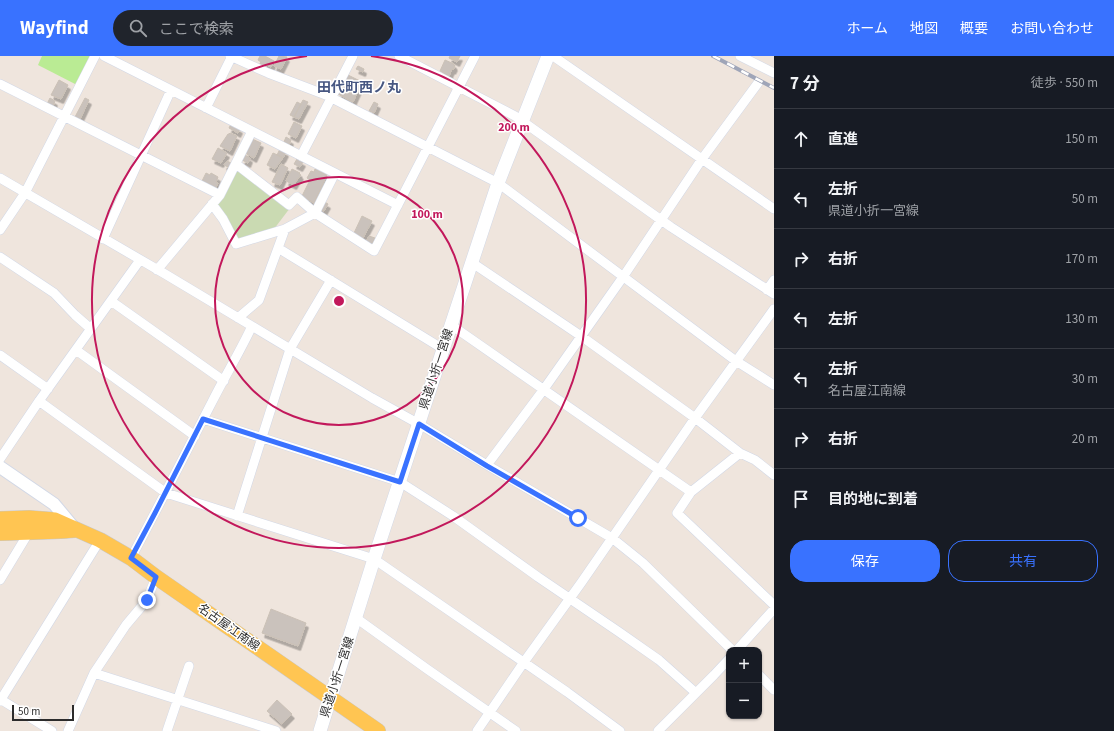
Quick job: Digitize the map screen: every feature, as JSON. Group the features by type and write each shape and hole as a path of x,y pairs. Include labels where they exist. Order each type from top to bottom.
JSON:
{"main road":[{"name":"県道小折一宮線","path":"320,731 374,558 471,262 498,183 547,57"},
{"name":"名古屋江南線","path":"0,519 29,518 55,520 100,540 131,558 156,577 378,731"},
{"name":"名古屋江南線","path":"0,533 76,530"}],"street":[{"path":"0,230 25,193 95,56"},
{"path":"104,56 398,205"},
{"path":"206,108 231,56 268,73 331,98 498,183 736,361 774,386"},
{"path":"301,156 353,56"},
{"path":"399,56 515,116 662,220 771,292 774,280"},
{"path":"236,164 289,205 297,197 315,213 374,251 476,56"},
{"path":"740,56 774,73"},
{"path":"547,57 702,159 774,209"},
{"path":"487,466 544,389 623,277 702,159 758,83"},
{"path":"0,84 220,195"},
{"path":"103,239 171,90"},
{"path":"157,270 220,195 252,131"},
{"path":"212,204 226,224 236,244 286,229 315,213 335,173"},
{"path":"0,178 372,398 419,424 487,466 612,538 643,563 729,647"},
{"path":"238,318 259,300 286,229"},
{"path":"278,248 443,349"},
{"path":"0,257 54,293 91,329"},
{"path":"0,459 39,401 140,260"},
{"path":"471,262 581,336 695,418 740,453 755,460 774,475"},
{"path":"237,516 290,349 331,280"},
{"path":"111,301 224,381"},
{"path":"477,731 695,418 774,309"},
{"path":"450,325 691,492"},
{"path":"131,558 203,419 241,350 252,326"},
{"path":"76,350 195,436"},
{"path":"0,355 48,389"},
{"path":"39,401 166,493 374,558 524,662 620,731"},
{"path":"203,419 400,482 453,516 538,577 659,660 696,693"},
{"path":"740,453 691,492 677,513 774,605"},
{"path":"0,467 54,504 76,530"},
{"path":"0,580 29,532"},
{"path":"52,731 0,700 100,540"},
{"path":"68,731 94,673 126,625 147,600 156,577"},
{"path":"740,647 774,609"},
{"path":"356,618 516,731"},
{"path":"658,731 726,662"},
{"path":"167,731 189,666"},
{"path":"94,673 276,731"},
{"path":"762,678 774,690"}],"green space":[{"path":"42,56 92,56 77,85 38,65"},
{"path":"237,168 290,208 274,229 239,240 236,238 218,208 218,203"}],"building":[{"path":"260,56 265,56 274,61 271,67 267,65 265,68 259,65 261,62 258,60"},
{"path":"279,56 287,57 281,69 274,66"},
{"path":"450,56 460,56 457,62 449,58"},
{"path":"445,60 454,64 455,66 449,76 440,71"},
{"path":"358,66 364,69 363,72 356,69"},
{"path":"348,75 362,82 353,102 338,94"},
{"path":"59,80 68,85 61,99 51,95"},
{"path":"50,98 55,101 53,106 47,104"},
{"path":"85,98 89,100 80,119 75,117"},
{"path":"303,100 308,102 299,119 294,117"},
{"path":"297,102 301,104 294,117 290,115"},
{"path":"374,102 378,104 374,113 369,111"},
{"path":"294,122 302,126 296,138 288,134"},
{"path":"231,124 240,129 238,133 229,128"},
{"path":"230,133 237,136 230,151 220,146"},
{"path":"286,137 291,140 289,145 284,142"},
{"path":"252,139 261,143 254,158 245,153"},
{"path":"218,148 227,153 221,163 212,159"},
{"path":"280,149 286,152 283,158 277,155"},
{"path":"273,153 282,157 275,169 267,165"},
{"path":"245,155 250,158 248,163 242,160"},
{"path":"297,159 303,162 300,167 294,164"},
{"path":"227,161 233,164 230,168 224,165"},
{"path":"281,164 288,168 280,185 272,182"},
{"path":"292,169 301,175 294,185 286,181"},
{"path":"315,169 327,175 314,203 302,196 310,180 307,178 311,171 314,172"},
{"path":"206,173 210,175 211,173 218,177 216,182 218,183 215,189 202,181"},
{"path":"323,201 328,204 324,211 319,209"},
{"path":"362,216 372,221 363,238 354,233"},
{"path":"369,236 375,238 371,245 366,242"},
{"path":"271,609 306,623 298,646 262,633"},
{"path":"277,700 292,714 282,724 267,711"}],"railway":[{"path":"713,56 774,88"}],"district":[{"name":"田代町西ノ丸","path":"359,87"}],"route":[{"path":"147,600 156,577 131,558 203,419 400,482 419,424 487,466 578,518"}]}
